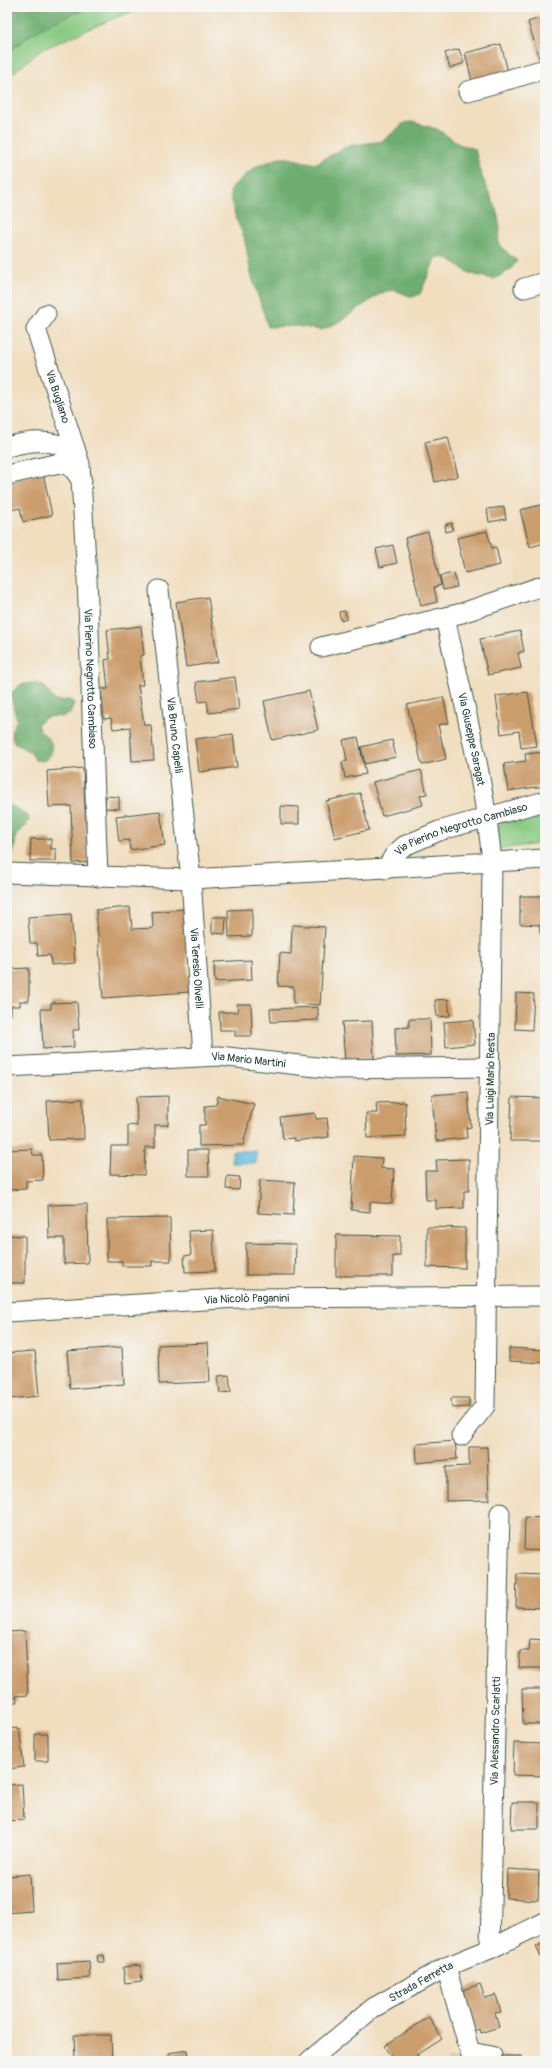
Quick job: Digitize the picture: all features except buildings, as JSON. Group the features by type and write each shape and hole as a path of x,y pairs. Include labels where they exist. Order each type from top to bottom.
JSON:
{"street":[{"path":"468,91 545,69"},
{"path":"524,288 545,282"},
{"name":"Via Bugliano","path":"46,314 36,329 75,448 82,481"},
{"path":"7,447 28,441 43,441 75,448"},
{"path":"7,475 59,463 71,466 82,481"},
{"name":"Via Pierino Negrotto Cambiaso","path":"82,481 98,877"},
{"path":"321,647 445,617 545,585"},
{"name":"Via Bruno Capelli","path":"159,590 191,879"},
{"name":"Via Giuseppe Saragat","path":"445,617 467,713 486,817 492,862"},
{"name":"Via Pierino Negrotto Cambiaso","path":"386,869 395,854 404,846 439,831 545,801"},
{"name":"Via Pierino Negrotto Cambiaso","path":"7,873 191,879 386,869 545,858"},
{"name":"Via Luigi Mario Resta","path":"461,1436 485,1406 492,862"},
{"name":"Via Teresio Olivelli","path":"191,879 203,1056"},
{"name":"Via Mario Martini","path":"7,1067 203,1056 219,1056 334,1069 490,1066"},
{"name":"Via Nicolò Paganini","path":"7,1312 238,1298 545,1296"},
{"name":"Via Alessandro Scarlatti","path":"490,1948 500,1513"},
{"name":"Strada Ferretta","path":"309,2061 373,2008 446,1967 545,1922"},
{"path":"446,1967 470,2052 492,2056"}],"green space":[{"path":"7,7 153,7 122,15 41,50 7,78"},
{"path":"18,7 92,7 46,26 24,39 7,55 7,17"},
{"path":"412,122 437,129 459,144 475,149 482,177 497,211 500,230 498,240 503,249 517,261 510,270 494,279 473,274 451,260 436,257 420,294 412,297 395,290 386,291 340,321 322,330 296,326 268,327 251,274 244,236 236,219 230,193 234,185 255,167 279,158 288,158 315,164 347,146 383,141 404,123"},
{"path":"31,683 43,685 55,701 69,700 74,703 70,714 61,717 45,718 37,725 48,738 52,746 49,756 43,761 35,760 32,754 14,742 11,732 17,719 10,694 20,685"},
{"path":"7,801 25,814 29,819 26,826 16,836 14,852 8,855"},
{"path":"545,810 545,843 500,849 496,845 495,828 502,823"}],"water":[{"path":"232,1151 256,1151 256,1163 232,1163"}]}
